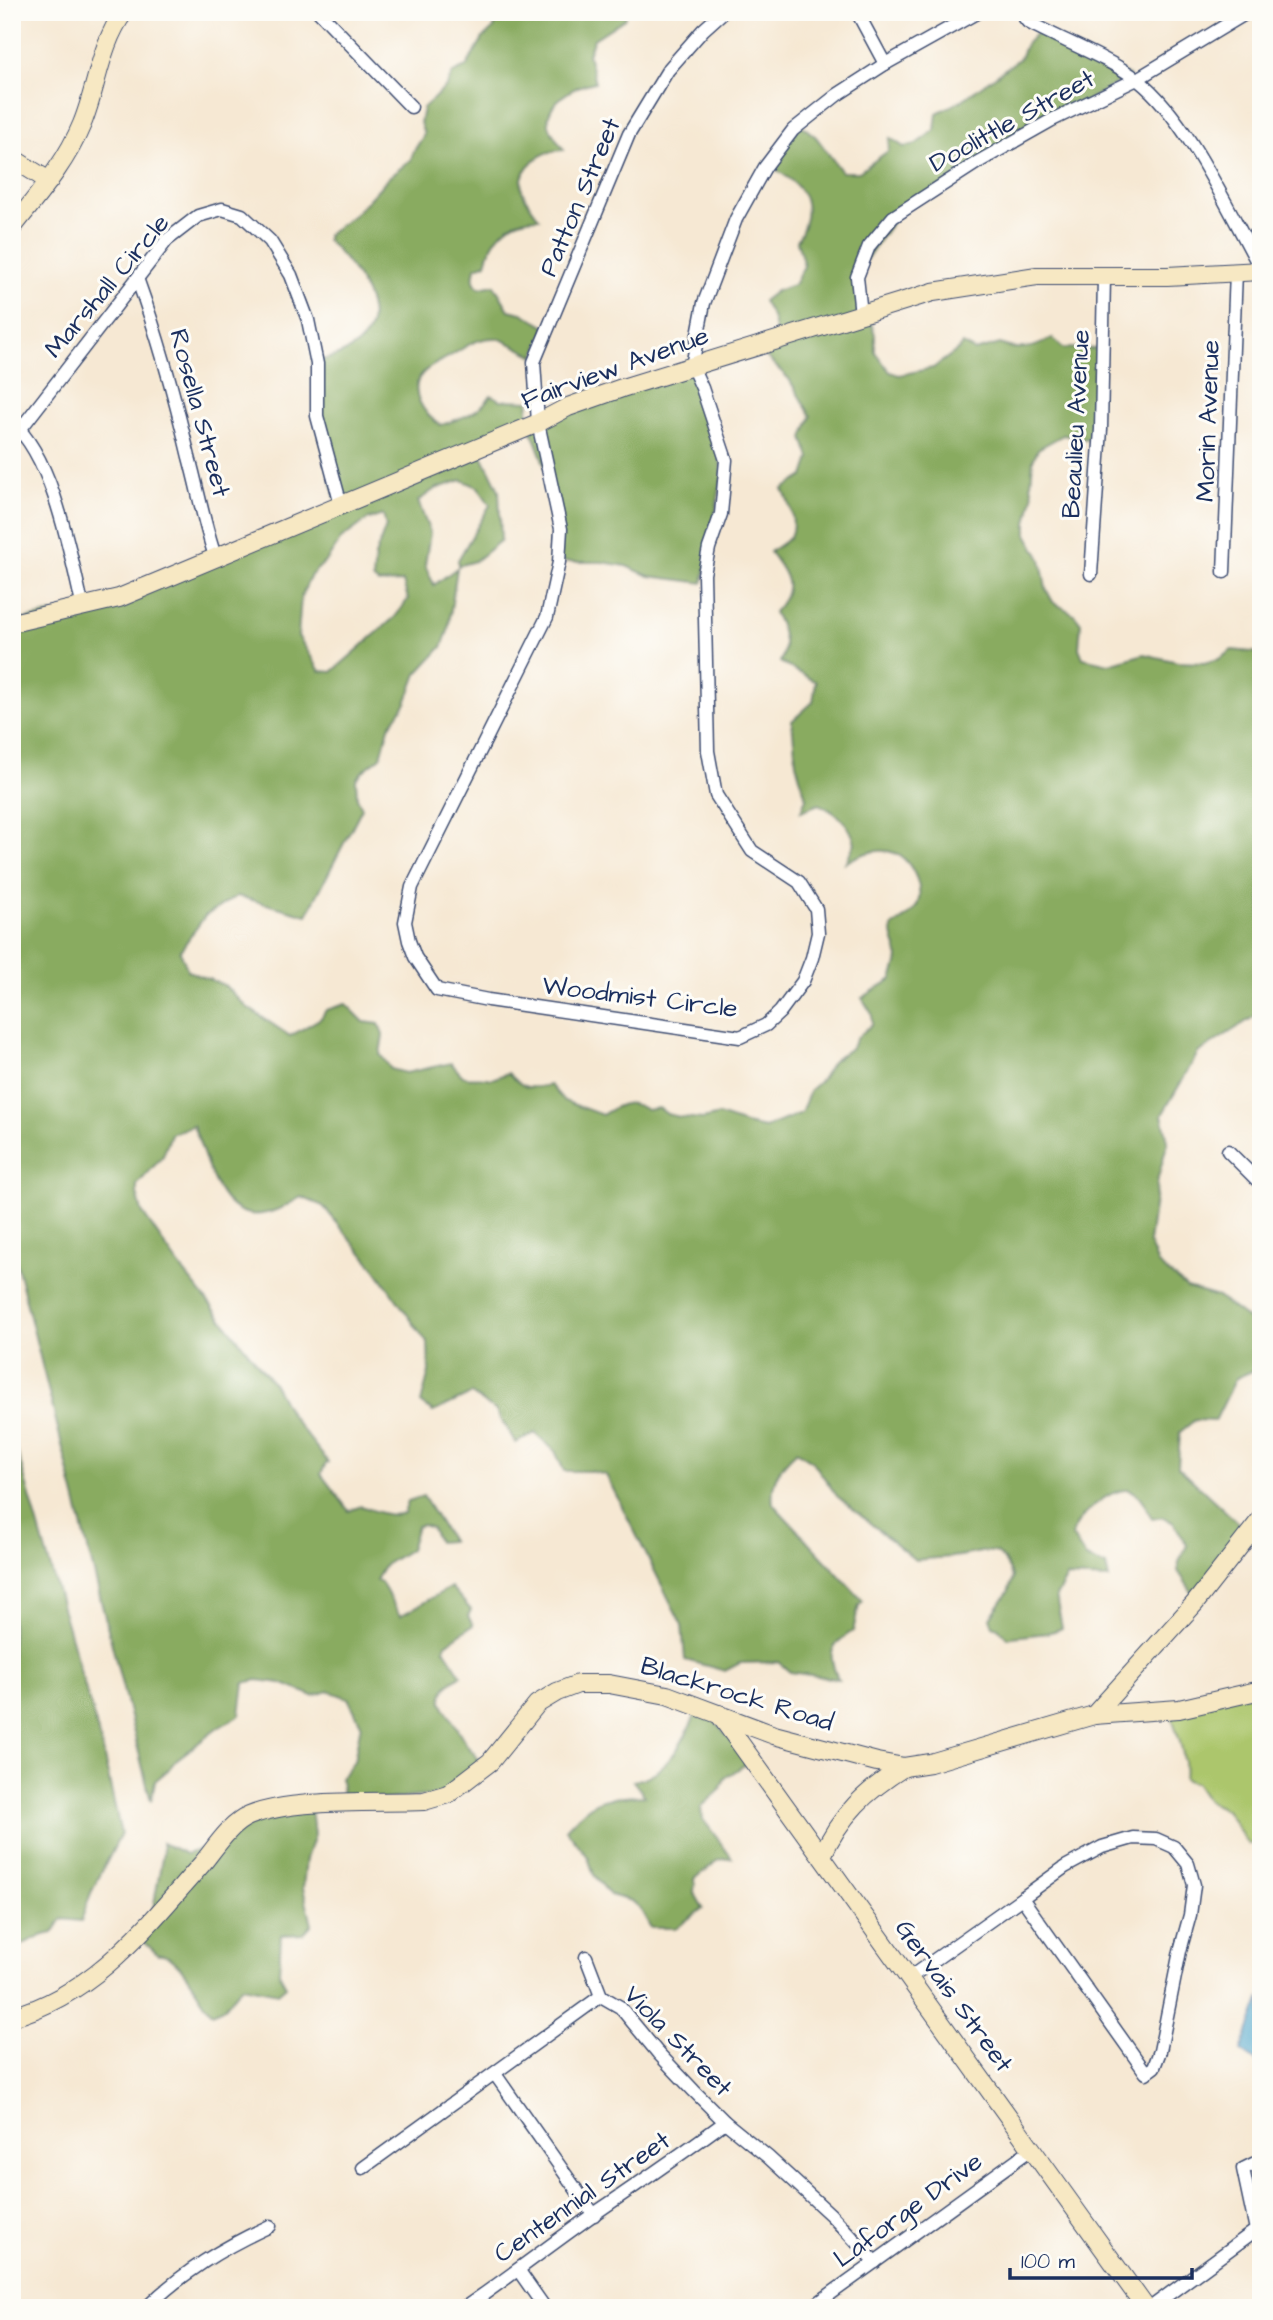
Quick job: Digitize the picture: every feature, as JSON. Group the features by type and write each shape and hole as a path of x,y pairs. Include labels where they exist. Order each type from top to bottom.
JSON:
{"street":[{"path":"12,228 74,144 111,36 124,12"},
{"path":"319,12 411,107"},
{"name":"Patton Street","path":"538,423 534,362 629,134 668,70 703,30 723,12"},
{"path":"857,12 885,64"},
{"path":"692,366 704,303 736,219 765,167 793,130 837,95 885,64 978,12"},
{"path":"1020,12 1028,22 1137,79 1161,102 1182,131 1261,270"},
{"name":"Doolittle Street","path":"861,314 857,277 869,246 893,217 978,162 1052,120 1137,79 1248,12"},
{"path":"12,158 49,181"},
{"name":"Marshall Circle","path":"15,431 138,281 167,240 198,216 222,209 242,215 270,241 291,275 307,320 317,364 317,416 341,505"},
{"name":"Fairview Avenue","path":"12,622 119,598 590,399 933,292 1037,276 1104,277 1261,270"},
{"name":"Morin Avenue","path":"1224,572 1236,272"},
{"name":"Beaulieu Avenue","path":"1091,574 1103,380 1104,277"},
{"name":"Rosella Street","path":"138,281 156,333 190,458 205,527 215,556"},
{"name":"Woodmist Circle","path":"538,423 561,529 553,596 547,617 412,887 405,922 409,941 415,957 437,990 740,1037 766,1025 780,1012 803,981 818,933 816,909 799,882 752,851 716,795 708,751 704,574 709,548 721,514 726,460 692,366"},
{"path":"15,431 39,459 62,522 83,608"},
{"path":"1228,1151 1261,1184"},
{"path":"1094,1716 1195,1603 1261,1519"},
{"name":"Blackrock Road","path":"12,2017 37,2010 67,1995 100,1971 134,1941 223,1838 246,1817 274,1808 424,1801 448,1794 490,1762 537,1704 578,1684 609,1684 667,1695 774,1735 904,1767 930,1763 1094,1716 1179,1709 1261,1690"},
{"name":"Gervais Street","path":"719,1714 1030,2150 1148,2308"},
{"path":"822,1856 832,1834 846,1814 880,1782 904,1767"},
{"path":"909,1978 1065,1867 1102,1847 1133,1838 1156,1839 1174,1847 1188,1864 1194,1885 1190,1915 1160,2051 1154,2067 1146,2073 1022,1898"},
{"path":"586,1956 601,1996"},
{"name":"Viola Street","path":"363,2168 601,1996 620,2007 658,2053 725,2122 822,2207 874,2262"},
{"path":"495,2074 594,2214"},
{"name":"Centennial Street","path":"464,2308 725,2122"},
{"name":"Laforge Drive","path":"811,2308 1030,2150"},
{"path":"1148,2308 1258,2230 1243,2169 1261,2160"},
{"path":"146,2308 170,2284 211,2256 270,2226"},
{"path":"519,2271 545,2308"}],"green space":[{"path":"503,12 625,12 626,18 594,39 588,54 595,82 571,91 551,109 549,125 564,150 548,153 533,161 522,181 523,193 539,218 519,221 504,230 493,244 486,263 475,268 474,279 477,286 480,288 494,285 509,310 522,313 546,327 535,356 499,339 478,341 424,372 417,386 419,402 441,425 475,411 491,395 500,400 529,401 527,419 689,367 719,446 722,477 703,583 649,576 626,566 602,562 560,562 552,492 528,425 478,447 499,490 501,540 475,561 458,566 458,560 490,505 478,487 462,480 435,489 418,501 430,533 425,565 434,585 457,568 448,631 442,647 417,674 406,703 389,727 381,757 356,779 357,798 362,808 307,915 237,896 205,916 180,951 188,971 224,985 247,1007 290,1036 321,1018 326,1010 346,1004 364,1022 379,1024 383,1035 380,1054 391,1069 406,1073 451,1063 466,1077 492,1079 508,1073 518,1083 527,1087 550,1085 564,1101 602,1115 619,1105 629,1103 647,1110 659,1108 667,1114 680,1117 703,1119 719,1115 765,1128 801,1113 810,1090 821,1080 832,1062 852,1047 857,1038 872,1024 872,1014 862,998 892,979 898,957 892,927 914,910 918,903 919,887 909,864 897,854 877,851 863,854 845,863 855,843 846,824 819,804 801,811 806,798 796,763 792,721 813,702 816,682 780,662 784,643 774,612 785,596 787,582 770,552 792,533 792,513 783,489 804,476 810,458 803,438 811,416 789,379 758,349 777,336 772,317 763,301 776,291 794,285 804,266 797,241 807,215 803,195 798,187 767,164 801,125 816,137 842,172 859,172 888,151 890,138 904,147 916,144 935,130 937,113 961,101 1020,58 1026,44 1039,30 1129,76 900,211 856,274 875,335 875,352 890,372 899,375 933,368 963,344 975,351 1000,344 1020,348 1040,344 1052,338 1063,348 1101,349 1097,441 1063,435 1038,449 1033,460 1033,496 1027,523 1027,534 1041,559 1046,589 1053,602 1074,614 1081,623 1079,648 1083,658 1109,664 1144,654 1178,662 1204,663 1219,659 1232,650 1261,653 1261,1012 1198,1053 1162,1115 1168,1141 1158,1178 1149,1242 1158,1264 1187,1288 1218,1297 1261,1329 1261,1367 1236,1378 1215,1421 1195,1420 1180,1432 1178,1467 1250,1534 1196,1598 1178,1571 1187,1545 1174,1523 1163,1517 1152,1519 1133,1491 1112,1494 1086,1513 1072,1536 1086,1558 1106,1566 1109,1579 1067,1577 1056,1596 1062,1628 1043,1634 1007,1638 993,1626 990,1618 1008,1592 1013,1578 1000,1556 990,1551 915,1560 837,1496 813,1462 797,1451 778,1474 773,1488 773,1504 863,1601 859,1605 853,1631 839,1641 832,1651 832,1663 838,1679 790,1672 778,1662 740,1663 725,1671 685,1660 682,1625 606,1475 590,1471 564,1471 555,1451 535,1433 516,1443 495,1410 471,1394 433,1412 421,1403 429,1372 428,1344 373,1266 323,1206 301,1197 279,1209 257,1214 241,1211 229,1203 211,1174 193,1125 171,1134 163,1156 137,1185 142,1212 177,1263 274,1384 290,1414 328,1462 321,1474 349,1511 361,1506 393,1515 404,1513 408,1501 423,1496 451,1541 438,1542 432,1528 417,1526 410,1549 385,1565 376,1580 381,1582 400,1616 451,1587 471,1610 468,1616 473,1625 446,1644 444,1649 461,1675 444,1690 442,1703 468,1747 486,1767 448,1794 343,1803 341,1778 354,1761 361,1724 348,1698 329,1691 313,1696 281,1683 257,1680 244,1683 240,1715 176,1760 155,1781 151,1801 12,1245 12,622 96,604 337,506 315,416 318,361 345,352 362,340 370,326 371,310 366,293 356,275 327,240 327,235 355,214 389,177 411,160 424,134 420,123 423,108 446,87 453,73 466,67 483,38 493,29","holes":["383,515 386,526 375,556 373,579 379,583 403,582 408,599 395,617 332,672 320,671 298,636 301,597 311,575 327,560 341,539 367,520"]},
{"path":"12,1434 100,1739 121,1834 91,1893 81,1921 62,1919 53,1933 31,1940 12,1955"},
{"path":"1261,1690 1261,1841 1253,1844 1247,1843 1226,1810 1207,1801 1195,1783 1184,1779 1183,1753 1170,1711"},
{"path":"698,1709 705,1710 750,1761 725,1778 719,1791 701,1807 702,1818 732,1858 718,1860 695,1879 694,1892 703,1908 676,1928 651,1928 639,1907 632,1901 610,1895 594,1875 588,1857 566,1829 585,1810 601,1801 645,1796 633,1781 656,1771 666,1763 681,1743"},
{"path":"311,1807 314,1835 306,1859 303,1888 312,1924 303,1934 281,1935 279,1973 286,1986 278,1993 242,1986 224,2008 212,2013 181,1968 166,1956 158,1955 139,1937 151,1921 163,1852 162,1843 186,1854 218,1844 249,1817"}],"water":[{"path":"1261,1997 1261,2061 1258,2063 1241,2051"}]}
